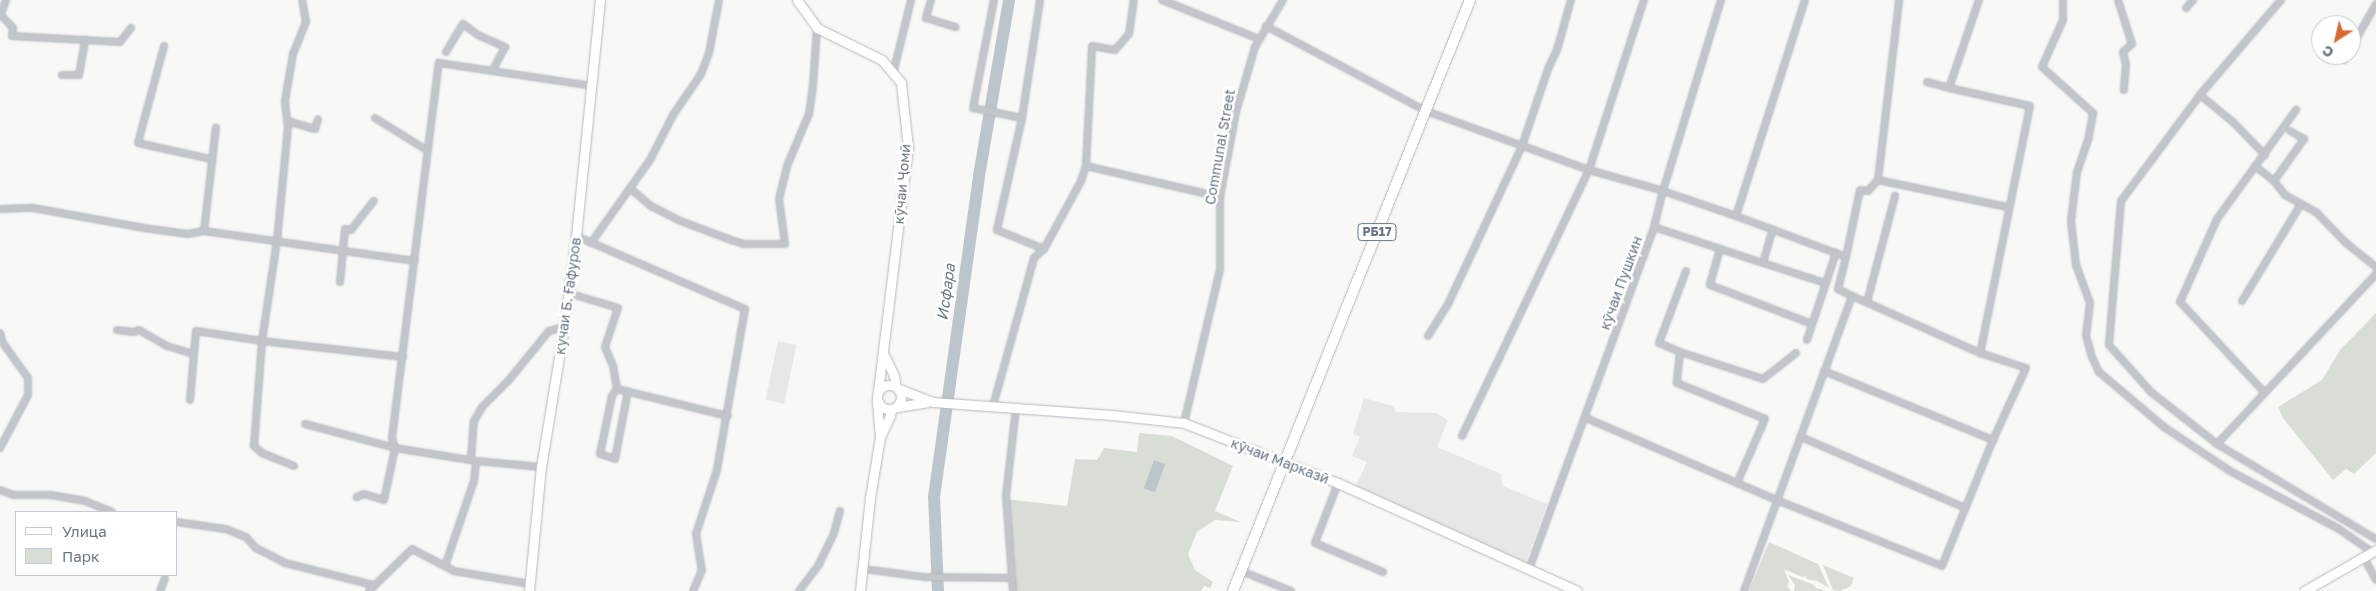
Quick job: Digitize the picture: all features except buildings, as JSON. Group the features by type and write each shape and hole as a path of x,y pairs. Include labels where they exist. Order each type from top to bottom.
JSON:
{"main road":[{"name":"кучаи Б. Ғафуров","path":"529,588 541,467 564,328 576,236 600,0"},
{"name":"кӯчаи Ҷомӣ","path":"797,0 817,28 882,60 901,83 908,147 878,396 880,437 870,498 860,591"},
{"name":"РБ17","path":"1233,591 1470,0"},
{"path":"880,437 894,408 901,400 894,376 883,354"},
{"path":"888,385 930,402 884,408 878,396 888,385"},
{"name":"кӯчаи Марказӣ","path":"930,402 1112,415 1184,423 1338,483 1577,591"},
{"path":"2304,591 2371,553"}],"street":[{"path":"6,0 0,14 13,28 12,36 120,42 131,28"},
{"path":"294,466 262,453 254,446 262,341 277,241 287,121 285,101 294,54 306,22 302,0"},
{"path":"591,243 650,160 673,115 701,74 709,53 719,0"},
{"path":"894,74 911,0"},
{"path":"931,0 926,18 956,27"},
{"path":"994,0 973,108 1022,118"},
{"path":"1040,0 1022,118 997,230 1044,249"},
{"path":"993,406 1034,258 1044,249 1081,181 1086,166 1092,46 1115,50 1130,34 1134,0"},
{"path":"1162,0 1260,38"},
{"name":"Communal Street","path":"1184,423 1220,269 1220,197 1236,112 1255,47 1283,0"},
{"path":"1428,336 1449,302 1522,146 1548,69 1557,50 1571,0"},
{"path":"1462,436 1589,170 1644,0"},
{"name":"кӯчаи Пушкин","path":"1529,569 1586,418 1654,227 1663,190 1721,0"},
{"path":"1736,216 1805,0"},
{"path":"1586,418 1779,501 1942,566 1993,440 2026,368 1980,353 1838,289 1860,190 1868,191 1878,180 1898,0"},
{"path":"1949,88 1979,0"},
{"path":"2063,0 2063,20 2042,67 2093,113 2088,140 2077,172 2071,221 2076,265 2090,303 2086,335 2092,357 2100,372 2164,427 2230,471 2339,529 2371,553 2376,580"},
{"path":"2118,0 2132,44 2123,52 2126,65 2124,90"},
{"path":"2186,8 2193,0"},
{"path":"2281,0 2200,95 2121,201 2109,345 2151,392 2216,444 2376,539"},
{"path":"2361,30 2376,4"},
{"path":"446,52 463,24 478,35 485,36 505,46 492,71"},
{"path":"1266,26 1426,111 1589,170 1663,190 1846,257"},
{"path":"630,188 652,206 678,220 731,240 744,244 785,244 779,199 787,166 809,114 817,28"},
{"path":"62,74 79,75 85,40"},
{"path":"164,46 138,144 211,159"},
{"path":"357,497 364,494 384,500 395,448 392,438 439,63 592,86"},
{"path":"1927,82 2030,106 2008,207 1980,353"},
{"path":"2200,95 2233,122 2265,155"},
{"path":"2264,392 2180,302 2218,219 2296,110"},
{"path":"375,118 428,151"},
{"path":"287,121 315,128 318,119"},
{"path":"204,231 216,128"},
{"path":"2274,181 2304,140 2290,130"},
{"path":"1086,166 1220,197"},
{"path":"2255,166 2274,181 2285,194 2317,213 2345,242 2376,267"},
{"path":"1878,180 2008,207"},
{"path":"1867,302 1895,196"},
{"path":"340,282 346,229 351,230 374,201"},
{"path":"2242,301 2301,204"},
{"path":"0,209 33,208 188,234 204,231 415,260"},
{"path":"1654,227 1825,283"},
{"path":"1763,263 1773,229"},
{"path":"576,236 746,309 717,470 696,534 702,570 693,591"},
{"path":"1720,249 1710,285 1812,324"},
{"path":"1807,340 1836,253"},
{"path":"1686,271 1658,343 1763,379 1796,353"},
{"path":"2216,444 2376,274"},
{"path":"568,293 618,308 605,347 613,366 617,389 612,396 600,454 615,459 628,392"},
{"path":"1744,591 1779,501 1852,296"},
{"path":"445,566 474,481 474,421 482,407 509,380 549,331 564,328"},
{"path":"117,330 134,332 139,330 167,346 194,354"},
{"path":"190,400 196,331 262,341 403,357"},
{"path":"0,333 3,343 28,378 28,395 0,448"},
{"path":"1680,352 1677,384 1765,419 1737,483"},
{"path":"1824,372 1993,440"},
{"path":"617,389 728,416"},
{"path":"1013,591 1006,496 1016,408"},
{"path":"305,424 395,448 473,461 541,467"},
{"path":"1801,437 1965,508"},
{"path":"1338,483 1315,542 1383,572"},
{"path":"0,490 14,495 51,495 85,501 110,511"},
{"path":"799,591 819,564 834,533 840,511"},
{"path":"178,522 226,529 246,537 256,548 285,563 371,588 412,549 454,571 529,588"},
{"path":"863,569 956,578 1012,578"},
{"path":"1241,571 1291,591"},
{"path":"160,591 165,578"}],"shaded area":[{"path":"778,341 797,345 784,404 766,400"},
{"path":"1364,398 1393,406 1396,412 1436,413 1448,420 1437,447 1501,474 1503,486 1547,504 1525,564 1356,486 1367,462 1352,456 1360,437 1353,434"},
{"path":"1154,460 1165,464 1155,492 1144,488"}],"green space":[{"path":"2376,313 2376,453 2354,474 2346,469 2333,480 2283,418 2278,407 2322,380 2340,350"},
{"path":"1139,433 1172,436 1233,466 1215,511 1241,522 1215,520 1197,532 1188,554 1195,570 1213,582 1210,588 1204,586 1201,591 1014,591 1005,499 1067,506 1075,459 1097,460 1104,448 1137,452"},
{"path":"1769,542 1818,564 1829,588 1817,581 1807,579 1805,576 1802,577 1784,569 1789,582 1787,586 1791,591 1749,591"},
{"path":"1823,565 1854,578 1851,586 1840,591 1833,590"},
{"path":"1788,575 1826,591 1794,591 1795,585"}],"waterway":[{"name":"Исфара","path":"938,591 934,497 979,176 1009,0"}]}
